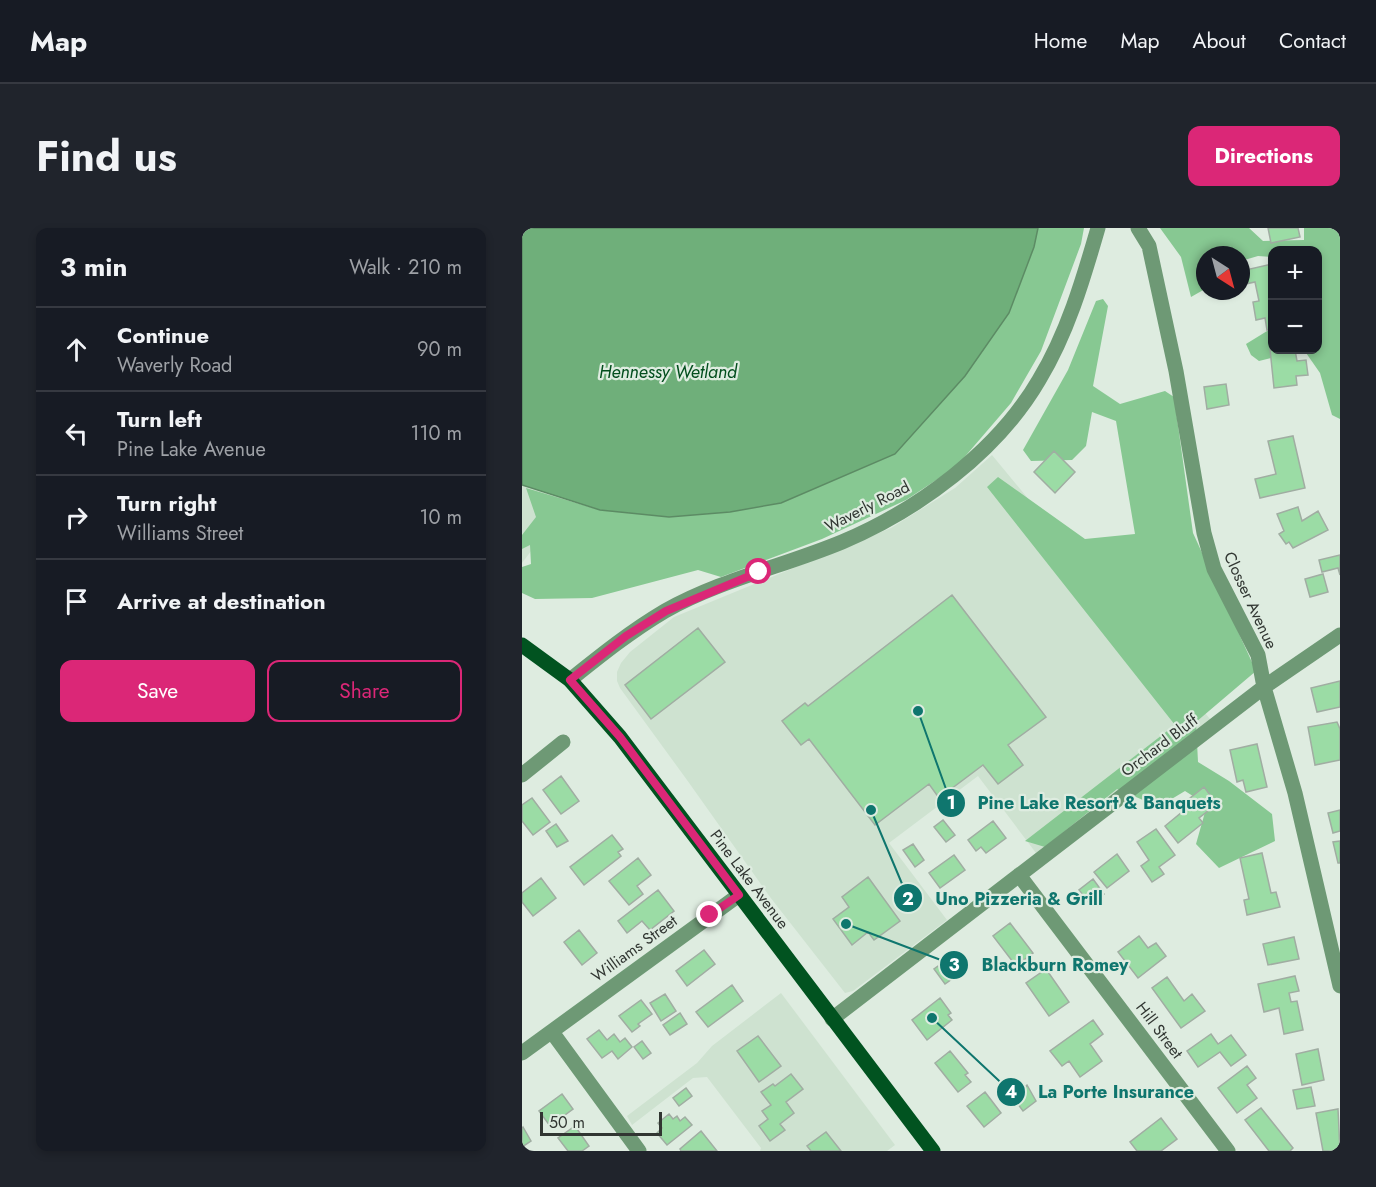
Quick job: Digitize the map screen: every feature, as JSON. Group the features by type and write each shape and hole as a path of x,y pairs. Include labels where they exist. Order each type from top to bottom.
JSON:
{"main road":[{"name":"Pine Lake Avenue","path":"522,645 570,680 620,737 933,1151"}],"street":[{"name":"Waverly Road","path":"570,680 626,636 666,611 724,585 844,541 907,509 957,474 1003,430 1039,381 1058,342 1083,279 1098,228"},
{"name":"Closser Avenue","path":"1138,228 1149,246 1176,371 1204,533 1214,569 1258,655 1264,687 1295,793 1340,986"},
{"name":"Orchard Bluff","path":"832,1019 1264,687 1340,635"},
{"path":"522,775 563,742"},
{"name":"Hill Street","path":"1018,875 1228,1151"},
{"name":"Williams Street","path":"522,1053 739,895"},
{"path":"552,1032 639,1151"}],"shaded area":[{"path":"1038,228 1084,228 1081,244 1041,351 1011,403 956,467 906,500 822,539 721,577 698,570 592,598 535,599 522,593 522,567 531,564 530,545 522,549 522,535 536,517 526,488 600,510 669,517 730,512 781,503 895,454 965,376 1009,313 1034,247"},
{"path":"1160,228 1249,228 1263,241 1304,240 1304,228 1340,228 1340,419 1332,415 1320,373 1307,354 1322,354 1322,246 1268,246 1268,257 1250,258 1250,246 1196,246 1196,294 1191,297 1181,257"},
{"path":"1103,299 1108,306 1093,386 1120,404 1165,391 1174,397 1193,533 1256,671 1196,722 1198,762 1229,781 1272,814 1275,841 1219,868 1196,844 1207,805 1185,791 1155,809 1143,800 1117,789 1045,847 1025,841 1175,725 987,487 998,477 1085,539 1135,534 1116,421 1092,412 1086,446 1072,460 1031,461 1023,450 1068,370 1096,301"},
{"path":"1268,330 1268,354 1288,354 1259,361 1251,355 1246,344"},
{"path":"992,455 1210,719 1036,853 978,776 889,843 947,920 853,991 845,993 770,897 620,688 617,672 630,652 674,617 891,528 955,488"},
{"path":"522,485 569,501 522,563"},
{"path":"781,993 895,1145 887,1151 760,1151 761,1148 707,1077 693,1078 632,1125 627,1116 697,1063 712,1046"}],"water":[{"name":"Hennessy Wetland","path":"522,228 1038,228 1034,247 1009,313 965,376 895,454 781,503 730,512 669,517 600,510 522,485"}],"building":[{"path":"1268,228 1298,228 1300,237 1271,243"},
{"path":"1268,265 1268,330 1265,318 1256,320 1253,302 1259,301 1255,282 1250,283 1250,269"},
{"path":"1271,354 1296,354 1297,361 1306,360 1308,375 1296,376 1297,385 1274,388"},
{"path":"1226,384 1229,405 1207,409 1204,387"},
{"path":"1293,436 1305,488 1260,498 1255,479 1276,474 1268,441"},
{"path":"1054,451 1075,472 1055,493 1034,472"},
{"path":"1298,507 1302,521 1318,511 1328,530 1293,548 1289,542 1286,544 1279,534 1284,531 1277,514"},
{"path":"1340,555 1340,575 1338,568 1322,572 1319,560"},
{"path":"1323,574 1328,592 1310,597 1305,579"},
{"path":"952,595 1046,717 1008,745 1023,765 998,784 983,765 939,798 929,784 875,825 809,739 801,745 782,721 805,703 808,706"},
{"path":"698,628 725,662 651,719 625,685"},
{"path":"1340,681 1340,707 1317,712 1311,688"},
{"path":"1337,722 1340,729 1340,760 1315,765 1308,727"},
{"path":"1257,744 1267,787 1246,792 1243,780 1237,782 1230,750"},
{"path":"561,776 579,801 561,814 543,790"},
{"path":"1204,787 1217,804 1199,818 1203,823 1178,843 1165,826 1188,807 1185,802"},
{"path":"532,798 550,822 533,835 522,821 522,805"},
{"path":"1340,810 1340,831 1333,833 1328,813"},
{"path":"943,820 955,835 946,842 934,827"},
{"path":"993,821 1006,838 986,853 981,847 976,851 968,840"},
{"path":"556,824 568,841 557,847 546,831"},
{"path":"1156,829 1175,855 1159,867 1164,874 1152,882 1141,866 1149,860 1137,842"},
{"path":"612,835 623,849 618,852 621,856 584,885 570,867"},
{"path":"1340,841 1340,863 1338,863 1333,842"},
{"path":"913,844 924,860 915,867 903,850"},
{"path":"1262,853 1271,893 1276,892 1280,907 1247,915 1244,900 1249,899 1240,858"},
{"path":"1117,854 1129,871 1107,888 1094,872"},
{"path":"954,855 965,870 940,888 929,873"},
{"path":"638,858 651,875 637,886 643,894 629,905 609,881"},
{"path":"868,877 900,921 874,940 868,932 852,945 833,919 849,907 842,897"},
{"path":"541,878 556,898 533,916 522,902 522,893"},
{"path":"1093,879 1104,894 1090,904 1079,890"},
{"path":"658,890 674,911 650,930 642,921 627,933 618,921"},
{"path":"1010,923 1033,953 1016,966 993,936"},
{"path":"579,930 597,953 582,965 564,942"},
{"path":"1139,936 1148,948 1156,943 1166,956 1138,978 1118,952"},
{"path":"1294,937 1299,959 1268,965 1263,944"},
{"path":"704,950 715,964 687,986 676,971"},
{"path":"948,959 959,974 945,984 934,969"},
{"path":"1046,969 1069,1002 1049,1016 1026,983"},
{"path":"1295,976 1299,991 1289,993 1291,1002 1297,1001 1303,1030 1284,1034 1279,1008 1264,1012 1258,984"},
{"path":"1167,977 1184,1001 1192,994 1205,1011 1181,1028 1152,988"},
{"path":"732,985 743,1001 708,1027 696,1012"},
{"path":"665,994 676,1011 661,1021 650,1003"},
{"path":"940,998 951,1013 948,1015 952,1020 927,1040 912,1020"},
{"path":"641,1000 652,1014 638,1024 640,1026 632,1032 619,1016"},
{"path":"680,1013 687,1024 670,1035 663,1025"},
{"path":"1093,1020 1103,1034 1090,1044 1102,1061 1080,1077 1069,1061 1062,1066 1050,1051"},
{"path":"599,1030 607,1040 614,1034 620,1042 625,1038 632,1047 618,1059 612,1051 602,1058 587,1039"},
{"path":"1211,1034 1218,1044 1231,1035 1246,1055 1231,1066 1220,1052 1198,1067 1187,1051"},
{"path":"758,1036 781,1066 759,1082 737,1051"},
{"path":"642,1041 651,1053 643,1059 634,1047"},
{"path":"1318,1049 1324,1080 1302,1085 1296,1054"},
{"path":"950,1051 968,1073 965,1075 971,1082 958,1092 935,1063"},
{"path":"1247,1066 1256,1078 1247,1085 1257,1098 1237,1113 1218,1088"},
{"path":"791,1074 803,1089 786,1102 794,1113 780,1124 785,1130 770,1141 759,1126 768,1119 762,1111 771,1105 761,1092 773,1084 775,1086"},
{"path":"1027,1085 1036,1101 1023,1111 1012,1096"},
{"path":"1311,1087 1315,1106 1297,1109 1293,1090"},
{"path":"686,1088 692,1096 679,1106 673,1098"},
{"path":"985,1092 1001,1113 984,1127 967,1106"},
{"path":"562,1094 573,1109 550,1126 539,1111"},
{"path":"1261,1108 1293,1148 1290,1151 1269,1151 1245,1120"},
{"path":"1338,1109 1340,1151 1323,1151 1316,1113"},
{"path":"669,1114 673,1119 677,1116 680,1121 685,1117 692,1125 667,1145 657,1133 662,1128 658,1123"},
{"path":"1161,1118 1177,1139 1161,1151 1137,1151 1130,1142"},
{"path":"575,1126 589,1146 582,1151 568,1151 558,1138"},
{"path":"522,1128 531,1141 522,1147"},
{"path":"701,1131 717,1151 681,1151 680,1149"},
{"path":"826,1132 841,1151 811,1151 807,1146"}],"place":[{"name":"Pine Lake Resort & Banquets","path":"918,711"},
{"name":"Uno Pizzeria & Grill","path":"871,810"},
{"name":"Blackburn Romey","path":"846,924"},
{"name":"La Porte Insurance","path":"932,1018"}],"route":[{"path":"710,915 739,895 620,737 570,680 626,636 666,611 759,572"}]}
